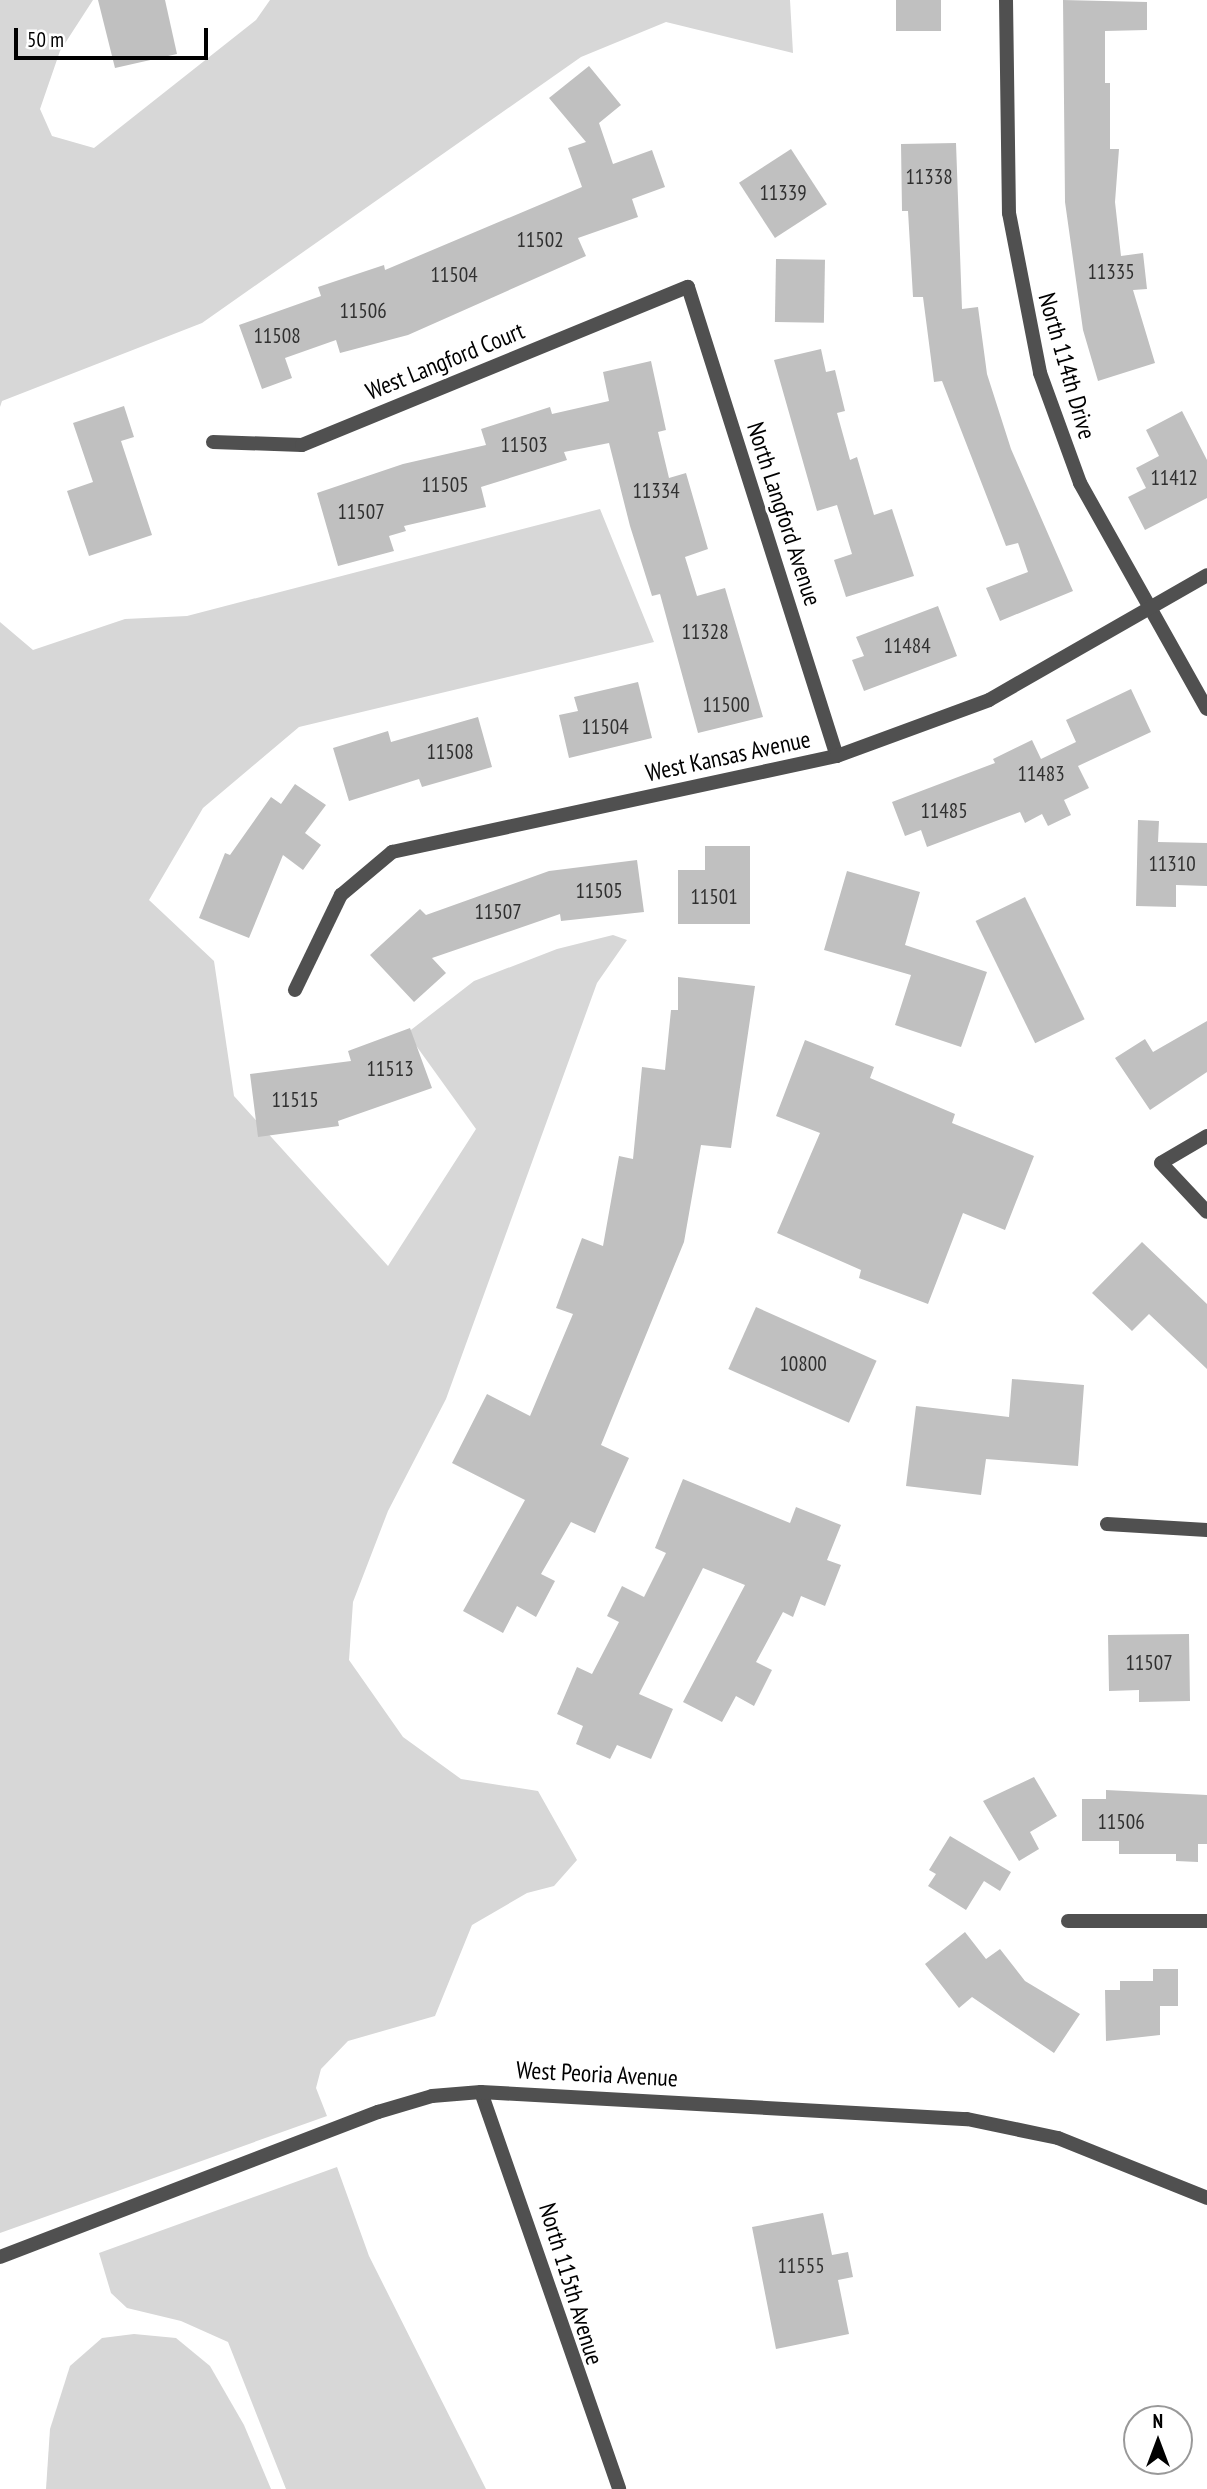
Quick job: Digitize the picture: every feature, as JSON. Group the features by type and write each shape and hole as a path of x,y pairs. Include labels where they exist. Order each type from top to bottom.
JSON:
{"street":[{"name":"North 114th Drive","path":"1006,0 1009,213 1027,323 1080,483 1146,609 1207,709"},
{"name":"West Langford Court","path":"214,442 302,444 688,287"},
{"name":"North Langford Avenue","path":"688,287 837,756"},
{"name":"West Kansas Avenue","path":"295,990 341,895 392,852 837,756 989,700 1207,575"},
{"path":"1207,1136 1161,1163 1207,1212"},
{"path":"1107,1524 1207,1530"},
{"path":"1068,1921 1207,1922"},
{"name":"West Peoria Avenue","path":"0,2257 378,2112 432,2096 481,2092 967,2119 1058,2138 1207,2198"},
{"name":"North 115th Avenue","path":"481,2092 619,2489"}],"shaded area":[{"path":"0,0 93,0 60,51 40,109 52,136 94,148 256,20 270,0 790,0 793,53 666,22 581,57 202,323 2,401 0,407"},
{"path":"600,509 654,642 299,727 203,808 149,900 214,961 234,1096 388,1266 476,1129 407,1033 474,981 557,949 613,935 627,940 597,983 446,1399 388,1511 353,1602 349,1660 403,1737 461,1779 538,1791 577,1860 554,1886 527,1893 472,1925 435,2016 348,2041 321,2069 316,2088 327,2116 0,2233 0,622 33,650 125,619 187,616"},
{"path":"337,2167 369,2256 486,2489 286,2489 228,2342 181,2321 127,2308 111,2293 99,2253"},
{"path":"134,2334 176,2338 210,2366 244,2425 271,2489 46,2489 50,2429 70,2366 102,2338"}],"building":[{"path":"98,0 165,0 177,54 115,68"},
{"path":"896,0 941,0 941,31 896,31"},
{"path":"1063,0 1147,2 1147,30 1105,31 1105,83 1110,83 1110,149 1119,149 1115,202 1121,256 1143,253 1147,289 1133,290 1155,363 1098,381 1083,330 1065,202"},
{"path":"589,66 621,105 599,123 613,164 652,150 665,187 632,199 638,217 578,238 586,256 408,335 340,353 336,340 285,358 292,378 262,389 239,325 321,296 318,287 384,265 385,270 582,187 568,148 586,142 549,98"},
{"path":"956,143 962,309 978,307 987,374 1011,449 1073,591 1000,621 986,588 1028,572 1018,543 1006,546 942,381 934,382 923,297 913,297 908,211 902,211 901,144"},
{"path":"791,149 827,204 775,238 739,183"},
{"path":"776,259 825,260 824,323 775,322"},
{"path":"821,349 826,372 835,370 845,411 837,413 850,460 857,457 874,515 892,509 914,576 846,597 834,560 852,554 837,505 817,511 774,360"},
{"path":"651,361 666,430 658,432 669,478 686,473 708,549 685,557 697,596 725,588 763,717 698,733 660,594 652,596 630,526 609,443 564,452 567,460 481,487 486,507 404,526 406,531 389,536 394,551 338,566 317,493 403,464 486,445 481,429 550,407 552,414 609,401 603,372"},
{"path":"124,406 134,437 121,441 152,535 89,556 67,491 93,482 73,423"},
{"path":"1182,411 1207,460 1207,498 1145,530 1128,497 1146,488 1136,468 1159,456 1146,430"},
{"path":"938,606 957,656 864,691 852,660 864,656 856,637"},
{"path":"638,682 652,738 569,758 559,715 578,711 574,697"},
{"path":"1131,689 1151,732 1078,766 1089,788 1064,800 1071,815 1048,826 1042,814 1025,823 1020,812 927,847 921,830 905,836 892,802 995,763 993,759 1032,740 1041,759 1076,742 1066,720"},
{"path":"478,717 492,767 422,787 419,779 349,801 333,748 388,731 391,742"},
{"path":"295,784 326,805 305,833 321,845 303,870 283,855 249,938 199,918 225,853 230,855 271,797 281,804"},
{"path":"1138,820 1159,821 1158,842 1207,843 1207,886 1176,885 1176,907 1136,906"},
{"path":"705,846 750,846 750,924 678,924 678,870 705,870"},
{"path":"637,860 644,912 561,921 560,914 432,958 446,973 414,1002 370,955 420,909 426,915 549,871"},
{"path":"847,871 920,892 905,945 987,972 961,1047 895,1025 911,975 824,950"},
{"path":"1025,897 1085,1019 1035,1043 976,921"},
{"path":"678,977 755,986 731,1148 701,1145 684,1242 601,1445 629,1458 595,1533 571,1522 541,1574 555,1581 536,1617 517,1606 503,1633 463,1611 525,1500 452,1463 487,1394 530,1416 573,1314 556,1308 582,1238 603,1246 619,1156 633,1159 642,1067 665,1070 671,1010 678,1010"},
{"path":"1207,1021 1207,1072 1150,1110 1115,1058 1145,1039 1153,1052"},
{"path":"410,1028 432,1088 338,1121 339,1126 258,1137 250,1074 351,1061 348,1051"},
{"path":"805,1040 874,1067 870,1078 955,1114 952,1123 1034,1156 1005,1230 963,1213 928,1304 859,1278 861,1270 777,1233 820,1133 776,1116"},
{"path":"1142,1242 1207,1304 1207,1369 1149,1314 1132,1331 1092,1293"},
{"path":"756,1307 877,1361 849,1423 728,1369"},
{"path":"1012,1379 1084,1385 1078,1466 986,1459 981,1495 906,1486 916,1406 1009,1417"},
{"path":"683,1479 790,1523 796,1507 841,1525 827,1560 841,1565 825,1606 801,1596 793,1617 783,1612 756,1662 772,1670 754,1706 736,1696 722,1722 683,1702 745,1585 703,1568 639,1694 673,1709 651,1759 617,1745 610,1759 576,1744 583,1726 557,1714 577,1667 592,1674 619,1622 607,1616 622,1586 644,1597 666,1553 655,1548"},
{"path":"1189,1634 1190,1701 1139,1702 1139,1690 1109,1691 1108,1635"},
{"path":"1034,1777 1057,1816 1030,1832 1039,1849 1019,1861 983,1801"},
{"path":"1106,1790 1207,1795 1207,1844 1198,1844 1198,1862 1176,1861 1176,1854 1119,1854 1119,1841 1082,1841 1082,1799 1106,1799"},
{"path":"950,1836 1011,1872 1000,1891 984,1881 966,1910 928,1886 936,1874 929,1870"},
{"path":"965,1932 986,1959 1000,1949 1025,1981 1080,2014 1054,2053 972,1997 959,2008 925,1964"},
{"path":"1153,1969 1178,1969 1178,2006 1160,2006 1160,2035 1106,2041 1105,1990 1120,1990 1120,1981 1153,1981"},
{"path":"823,2213 832,2255 848,2252 853,2277 838,2280 849,2334 776,2349 752,2227"}]}
